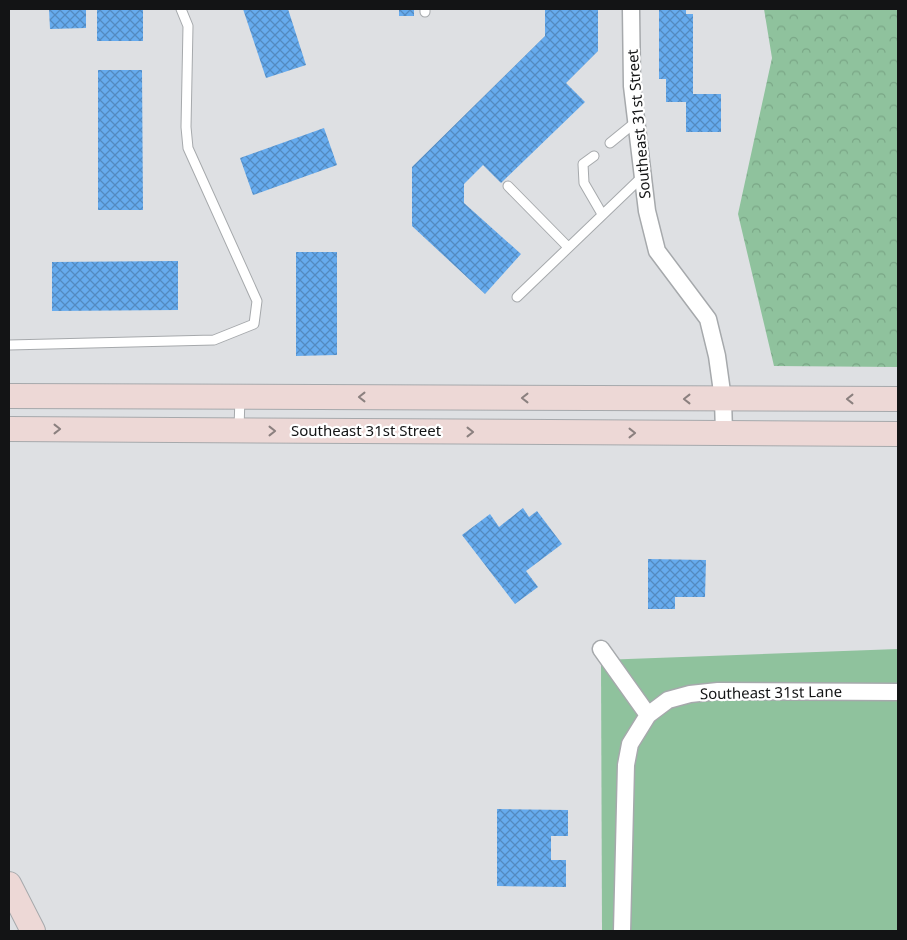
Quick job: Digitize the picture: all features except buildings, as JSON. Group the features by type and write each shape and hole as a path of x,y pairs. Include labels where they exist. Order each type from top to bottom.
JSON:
{"main road":[{"path":"9,396 898,399"},
{"name":"Southeast 31st Street","path":"9,429 898,434"},
{"path":"9,884 14,908 33,931"}],"street":[{"name":"Southeast 31st Street","path":"631,9 632,86 647,211 657,251 708,319 717,356 723,399 724,433"},
{"path":"602,649 648,715 630,744 626,765 622,931"},
{"name":"Southeast 31st Lane","path":"648,715 668,700 690,694 718,691 898,692"}],"lane":[{"path":"9,345 214,340 254,324 256,301 188,148 186,127 188,26 181,9"},
{"path":"610,143 637,121"},
{"path":"594,156 583,164 584,183 602,214"},
{"path":"518,297 643,176"},
{"path":"508,186 568,247"},
{"path":"239,430 240,397"}],"green space":[{"path":"764,9 898,9 898,367 774,366 738,214 772,58"},
{"path":"898,649 898,931 602,931 601,660"}]}
